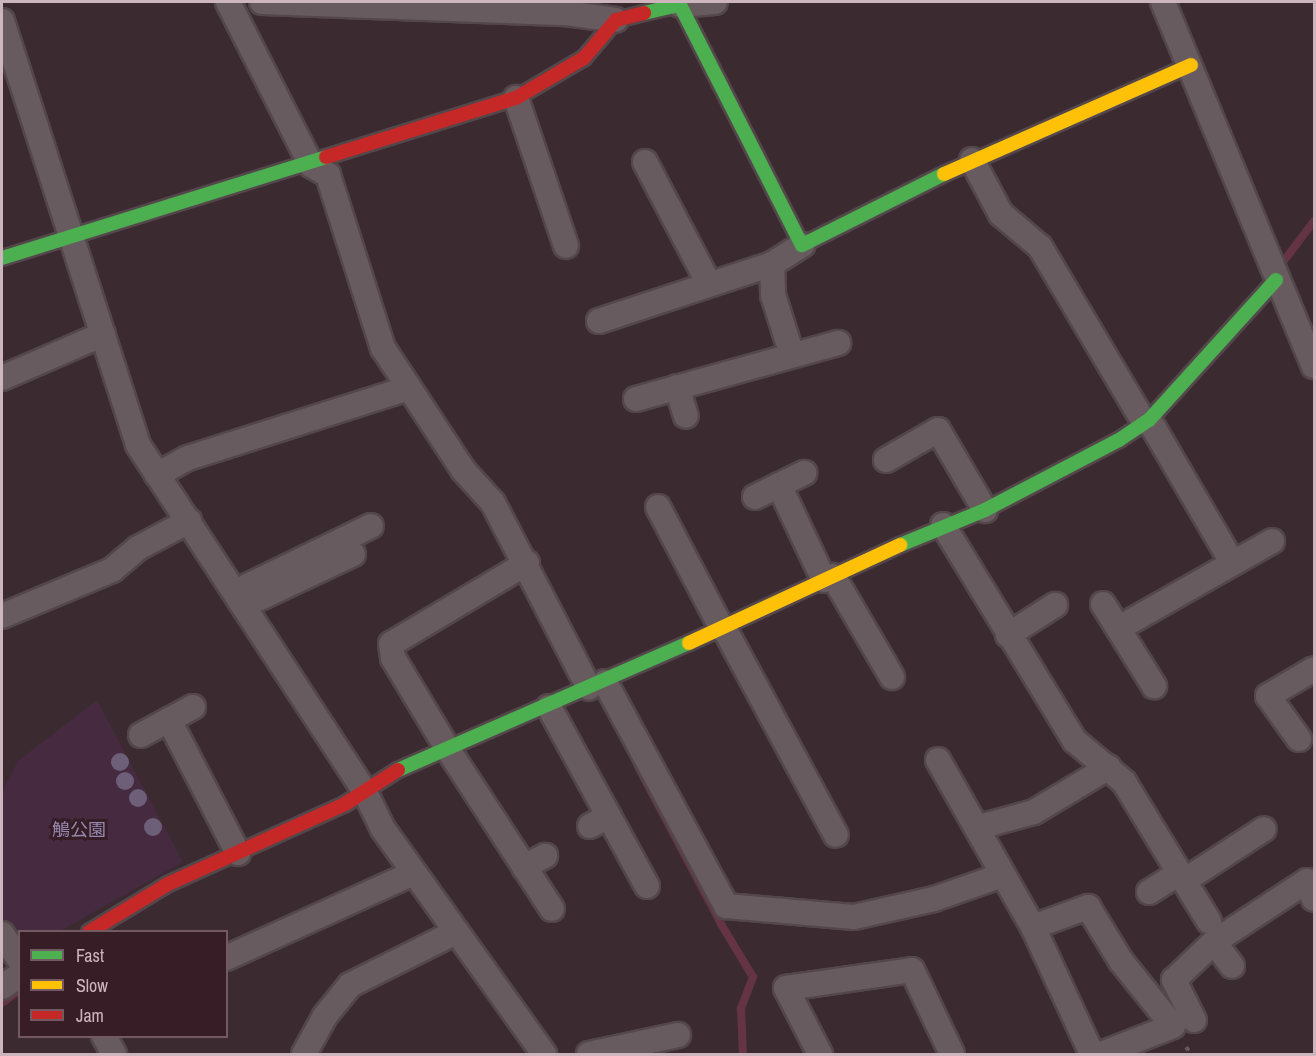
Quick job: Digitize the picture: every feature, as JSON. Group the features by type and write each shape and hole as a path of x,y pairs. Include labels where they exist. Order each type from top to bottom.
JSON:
{"street":[{"path":"228,2 312,165 328,175 383,348 464,470 493,503 726,906 854,917 934,899 1003,875"},
{"path":"262,2 566,13 616,20 680,5 715,2"},
{"path":"1163,2 1191,65 1276,280 1314,366"},
{"path":"680,5 802,245"},
{"path":"2,258 312,165 516,98 584,58 616,20"},
{"path":"2,21 74,237 138,445 364,789 383,829 544,1054"},
{"path":"599,321 772,264 802,245 972,160 1191,65"},
{"path":"516,98 566,246"},
{"path":"972,160 1001,214 1040,247 1232,562"},
{"path":"645,162 709,284"},
{"path":"772,264 773,295 792,355"},
{"path":"92,930 168,884 345,804 364,789 447,748 549,707 723,629 943,525 985,510 1119,440 1147,421 1276,280"},
{"path":"2,378 103,334"},
{"path":"636,399 838,343"},
{"path":"677,387 686,416"},
{"path":"157,476 188,458 409,388"},
{"path":"886,460 938,430 985,510"},
{"path":"755,497 804,473"},
{"path":"779,485 828,578 892,677"},
{"path":"658,507 836,835"},
{"path":"2,616 112,570 138,548 189,521"},
{"path":"943,525 1008,635 1075,741 1109,767 1124,782 1232,966"},
{"path":"240,598 371,526"},
{"path":"1119,628 1272,541"},
{"path":"240,598 353,554"},
{"path":"527,563 391,644 393,658 447,748 552,909"},
{"path":"1008,635 1055,604"},
{"path":"1103,604 1154,686"},
{"path":"1299,739 1268,696 1314,669"},
{"path":"141,735 194,707"},
{"path":"549,707 600,821 647,886"},
{"path":"169,720 238,853"},
{"path":"938,760 979,826 1003,875 1033,927 1092,1054"},
{"path":"979,826 1034,812 1109,767"},
{"path":"1149,892 1181,877 1264,829"},
{"path":"524,867 545,856"},
{"path":"228,957 413,873"},
{"path":"1194,1020 1174,980 1212,932 1307,881 1314,899"},
{"path":"1033,927 1088,907 1121,961 1173,1026 1101,1054"},
{"path":"304,1054 325,1016 350,985 456,932"},
{"path":"2,934 18,958"},
{"path":"820,1054 786,988 912,970 952,1054"},
{"path":"2,987 18,976"},
{"path":"589,1054 678,1035"},
{"path":"105,1038 114,1054"}],"green space":[{"name":"鵤公園","path":"97,700 183,862 62,930 18,930 18,947 2,923 2,792 18,761"}],"waterway":[{"path":"1280,266 1314,221"},
{"path":"638,767 721,924 753,977 741,1009 743,1054"},
{"path":"2,1003 18,991"}],"traffic: fast":[{"path":"644,13 680,5 802,245 944,174"},
{"path":"2,258 326,157"},
{"path":"900,545 985,510 1119,440 1149,420 1276,280"},
{"path":"398,770 689,643"}],"traffic: slow":[{"path":"944,174 1191,65"},
{"path":"689,643 900,545"}],"traffic: jam":[{"path":"326,157 516,98 584,58 616,20 644,13"},
{"path":"92,930 168,884 345,804 398,770"}]}
